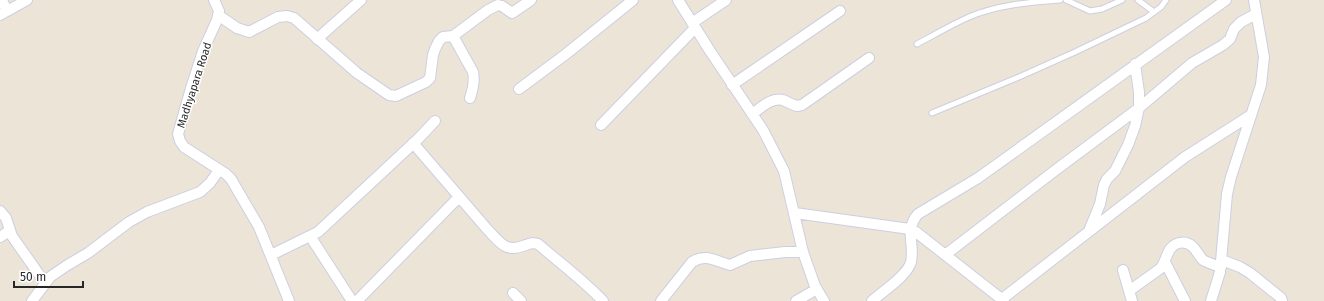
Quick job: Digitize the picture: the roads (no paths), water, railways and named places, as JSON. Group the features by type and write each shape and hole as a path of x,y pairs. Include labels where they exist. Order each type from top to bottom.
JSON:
{"street":[{"path":"2,0 4,13 27,0"},
{"path":"214,0 219,11 218,15 238,28 249,32 278,17 287,16 294,18 317,39 364,77 389,95 396,96 426,82 430,78 432,55 439,41 444,37 453,36 488,10 498,5 512,13 531,0"},
{"path":"317,39 361,0"},
{"path":"519,89 566,54 633,0"},
{"path":"678,0 732,85 763,130 784,171 803,252 817,289 824,301"},
{"path":"601,125 694,25 726,0"},
{"path":"872,301 899,279 907,269 911,261 910,229 913,220 918,214 978,178 1226,0"},
{"path":"1211,301 1221,264 1227,194 1231,177 1261,85 1264,57 1254,0"},
{"path":"732,85 840,11"},
{"path":"945,255 1139,108 1192,63 1223,45 1230,39 1234,29 1241,22 1256,14"},
{"name":"Madhyapara Road","path":"218,15 203,51 178,134 184,147 220,170 231,179 259,227 289,301"},
{"path":"453,36 473,72 473,88 470,98"},
{"path":"752,114 769,102 777,99 784,100 797,106 802,105 869,58"},
{"path":"1088,231 1100,204 1104,185 1107,179 1115,171 1128,145 1135,126 1139,108 1136,64"},
{"path":"795,213 910,229 916,232 1003,300 1088,231 1125,205 1184,157 1251,115"},
{"path":"271,255 318,232 435,121"},
{"path":"413,143 487,229 508,249 515,249 532,243 538,244 573,275 585,283 603,301"},
{"path":"32,301 50,277 88,253 136,217 200,192 210,183 220,170"},
{"path":"357,301 459,197"},
{"path":"0,211 6,218 9,231 12,236 45,283"},
{"path":"0,237 9,231"},
{"path":"310,236 352,301"},
{"path":"1129,291 1161,268 1171,248 1180,242 1190,245 1203,259 1240,267 1250,272 1281,298 1282,301"},
{"path":"661,301 692,262 698,258 709,258 730,265 750,256 785,252 803,252"},
{"path":"1165,262 1185,301"},
{"path":"1123,270 1132,301"},
{"path":"796,301 817,289"},
{"path":"513,293 521,301"}],"lane":[{"path":"917,44 969,17 991,9 1040,1 1060,0"},
{"path":"1067,0 1090,11 1102,9 1122,0"},
{"path":"1138,0 1154,12"},
{"path":"932,113 1019,77 1146,18 1161,7 1166,0"}]}
